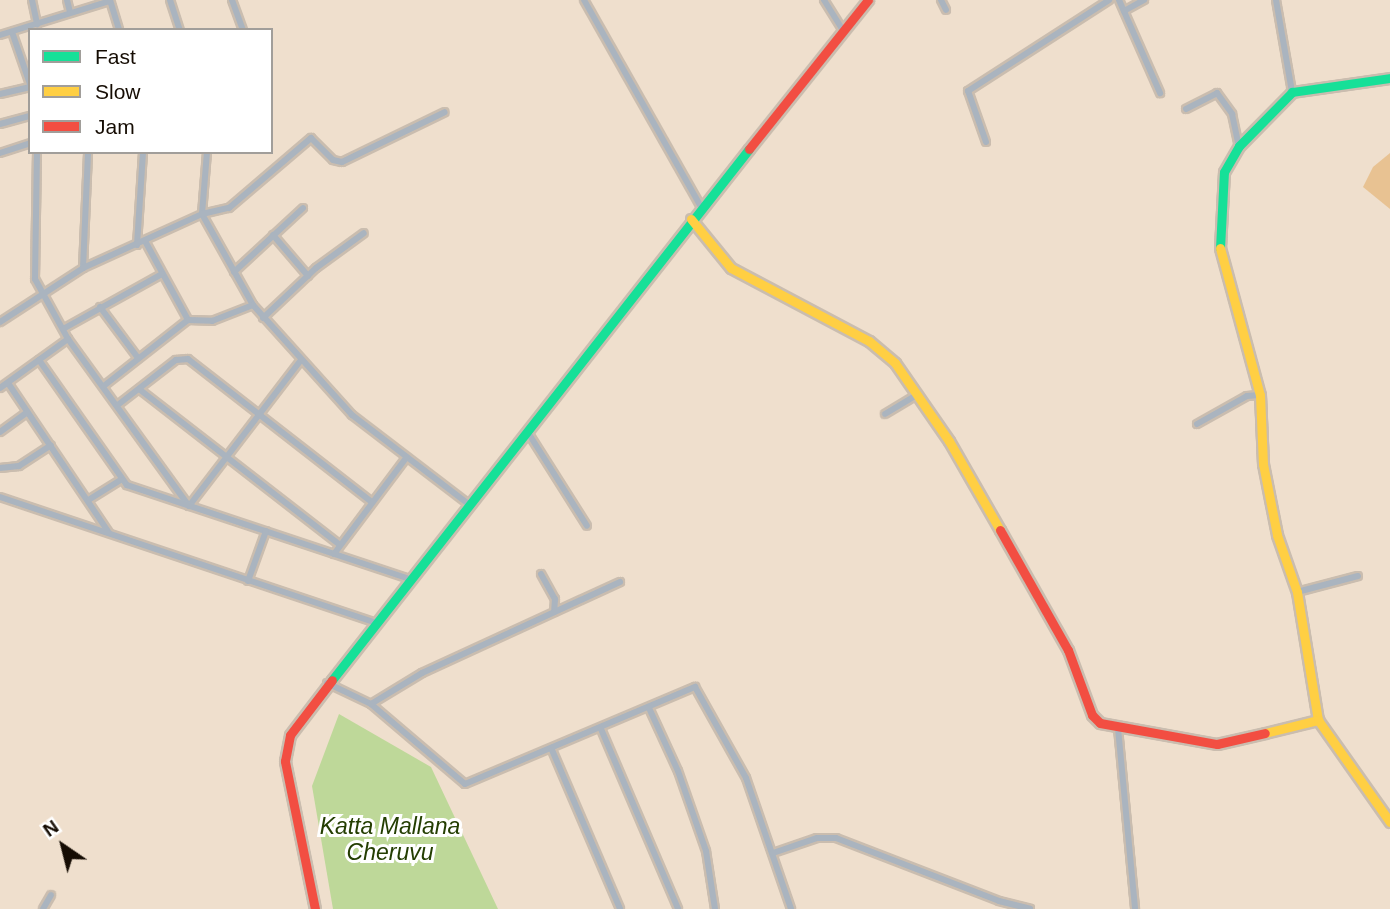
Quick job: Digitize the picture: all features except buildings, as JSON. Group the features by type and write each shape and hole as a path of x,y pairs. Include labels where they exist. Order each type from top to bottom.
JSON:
{"street":[{"path":"32,0 37,24"},
{"path":"67,0 70,12"},
{"path":"0,35 110,0 118,28"},
{"path":"170,0 179,28"},
{"path":"232,0 242,28"},
{"path":"584,0 701,207"},
{"path":"824,0 843,30"},
{"path":"315,909 285,748 327,683 467,503 868,0"},
{"path":"941,0 946,10"},
{"path":"986,142 968,91 1109,0"},
{"path":"1119,0 1160,93"},
{"path":"1124,11 1144,0"},
{"path":"1276,0 1292,92"},
{"path":"12,32 28,79"},
{"path":"1390,78 1292,92 1239,146 1224,172 1219,244 1260,395 1263,464 1277,535 1297,593 1318,720 1390,822"},
{"path":"0,94 28,86"},
{"path":"1186,109 1217,93 1232,114 1239,146"},
{"path":"0,322 83,268 202,214 229,208 311,138 333,160 342,162 445,112"},
{"path":"0,124 28,117"},
{"path":"0,153 28,144"},
{"path":"37,154 33,273 68,339 106,385 189,506"},
{"path":"83,268 88,154"},
{"path":"136,245 143,154"},
{"path":"207,154 202,214 253,305 352,415 467,503"},
{"path":"234,272 303,208"},
{"path":"691,219 731,268 884,350 949,441 1068,650 1092,715 1105,725 1217,744 1318,720"},
{"path":"264,318 308,276 364,233"},
{"path":"273,235 308,276"},
{"path":"145,241 188,320"},
{"path":"63,329 162,274"},
{"path":"106,385 188,320 212,321 253,305"},
{"path":"100,307 138,358"},
{"path":"0,388 68,339"},
{"path":"119,404 176,360 188,359 372,502"},
{"path":"39,360 120,480 136,489 410,579"},
{"path":"189,506 301,360"},
{"path":"8,383 90,499 109,533"},
{"path":"139,389 339,544"},
{"path":"885,414 917,395"},
{"path":"1197,424 1247,396 1260,395"},
{"path":"0,432 29,412"},
{"path":"527,431 587,526"},
{"path":"0,468 19,466 51,445"},
{"path":"334,554 406,457"},
{"path":"90,499 120,480"},
{"path":"0,497 376,623"},
{"path":"248,581 265,531"},
{"path":"541,574 555,599 554,612"},
{"path":"1297,593 1358,576"},
{"path":"371,704 422,673 620,582"},
{"path":"327,683 371,704 465,784 552,750 695,687 746,778 791,909"},
{"path":"649,708 678,771 706,852 715,909"},
{"path":"1118,728 1135,909"},
{"path":"601,729 678,909"},
{"path":"552,750 620,909"},
{"path":"773,853 817,838 836,838 999,901 1030,909"},
{"path":"43,909 51,895"}],"shaded area":[{"path":"1390,153 1390,209 1363,187 1373,167"}],"water":[{"name":"Katta Mallana Cheruvu","path":"339,714 431,767 498,909 333,909 312,786"}],"traffic: fast":[{"path":"1220,248 1224,172 1239,146 1292,92 1390,78"},
{"path":"332,680 749,149"}],"traffic: slow":[{"path":"691,219 731,268 869,341 895,363 949,441 1000,530"},
{"path":"1220,248 1260,395 1263,464 1277,535 1297,592 1318,720"},
{"path":"1265,733 1318,720 1390,822"}],"traffic: jam":[{"path":"749,149 868,0"},
{"path":"1000,530 1068,650 1092,715 1100,723 1217,744 1265,733"},
{"path":"315,909 285,761 290,735 332,680"}]}
